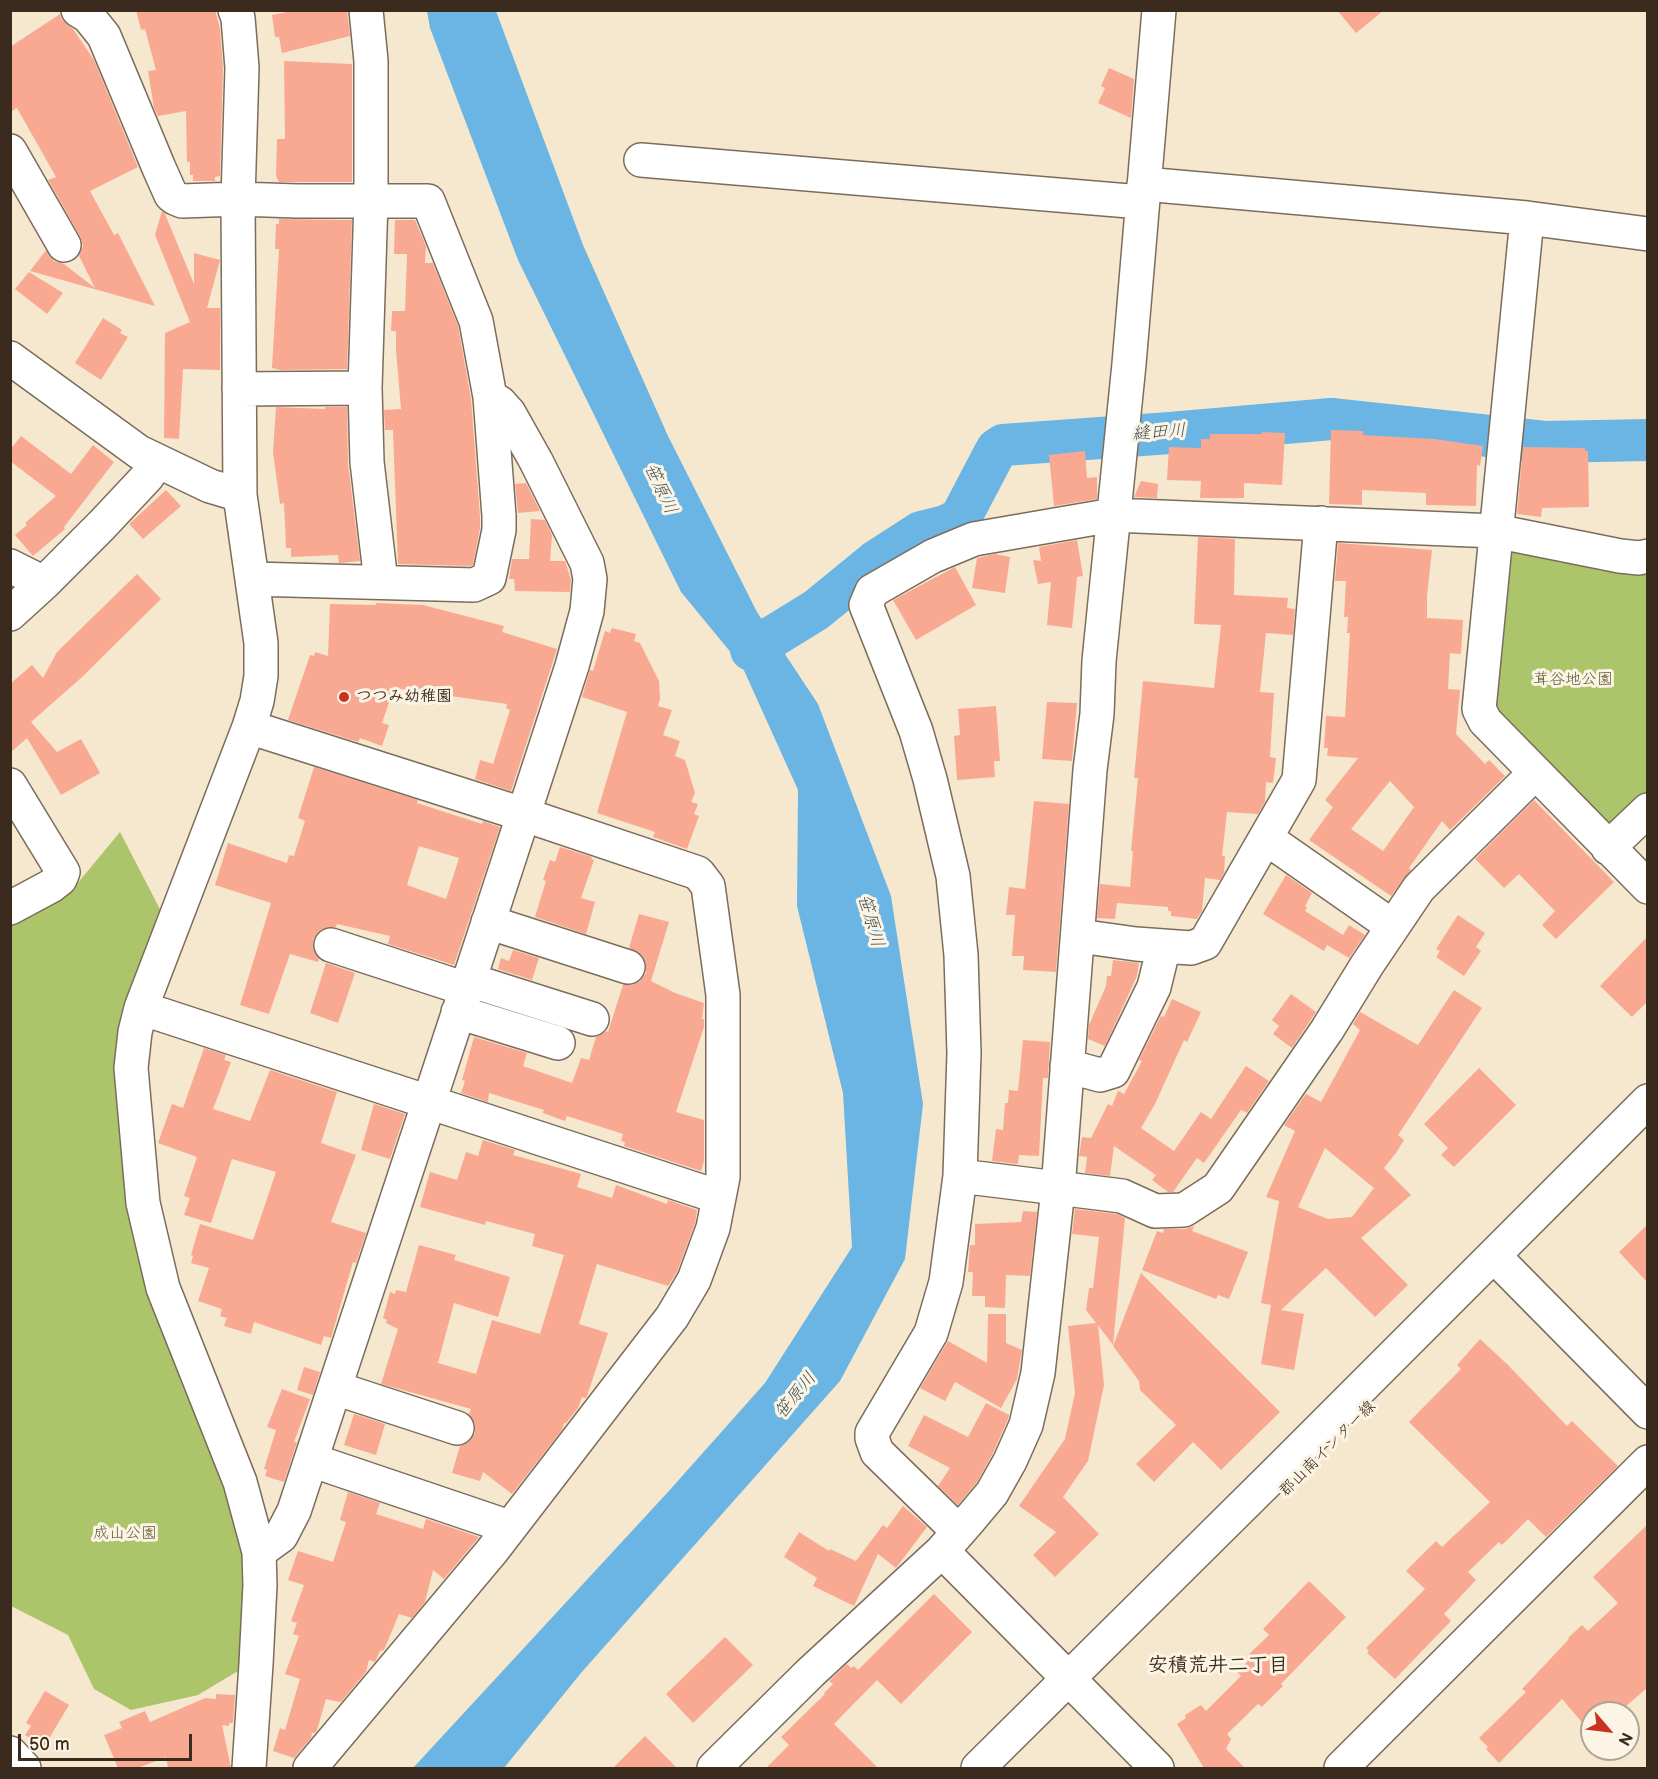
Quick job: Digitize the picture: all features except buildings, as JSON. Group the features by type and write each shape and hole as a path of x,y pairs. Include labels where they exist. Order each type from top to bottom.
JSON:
{"street":[{"path":"235,10 238,18 242,68 238,199 240,495 261,643 261,676 249,727 141,1008 135,1032 132,1068 143,1203 153,1250 167,1299 246,1500 259,1551 249,1768"},
{"path":"366,10 371,61 371,200 365,388 367,462 381,582"},
{"path":"714,1768 827,1656 950,1541 992,1493 1026,1425 1038,1373 1058,1189 1099,662 1129,364 1159,10"},
{"path":"91,12 104,36 171,195 182,201 238,199 428,201 476,321 490,397 499,523 489,578 474,585 252,579"},
{"path":"10,151 64,245"},
{"path":"641,160 1527,218 1647,234"},
{"path":"1527,218 1479,709 1485,721 1647,887"},
{"path":"10,358 139,452 210,486 240,495"},
{"path":"239,389 365,388"},
{"path":"259,1551 281,1536 287,1526 311,1460 572,666 590,596 590,579 583,555 536,461 509,413 500,403 490,397"},
{"path":"10,614 45,583 147,477 157,462"},
{"path":"1157,1768 1076,1685 950,1541 877,1452 872,1433 931,1333 946,1282 960,1176 964,1006 953,876 930,778 916,731 866,606 872,591 933,556 974,539 1113,515 1495,531 1620,556 1639,558 1647,556"},
{"path":"1079,936 1191,948 1205,943 1301,774 1321,523"},
{"path":"10,566 45,583"},
{"path":"249,727 692,870 702,876 708,886 723,995 724,1154 714,1227 694,1280 672,1317 485,1560 310,1768"},
{"path":"960,1176 1122,1196 1155,1211 1184,1210 1218,1188 1327,1030 1392,926 1419,888 1535,772"},
{"path":"10,785 63,872 60,879 51,886 10,908"},
{"path":"1608,848 1647,810"},
{"path":"1266,838 1392,926"},
{"path":"488,922 628,967"},
{"path":"332,945 464,994 566,1038 464,994"},
{"path":"1067,1066 1100,1075 1113,1071 1154,987 1164,946"},
{"path":"141,1008 719,1197"},
{"path":"1500,1263 1647,1101"},
{"path":"978,1768 1076,1685 1500,1263 1647,1128"},
{"path":"1500,1263 1647,1412"},
{"path":"335,1388 457,1428"},
{"path":"311,1460 509,1527"},
{"path":"1341,1768 1647,1462"},
{"path":"1006,1768 1076,1685"},
{"path":"10,1753 24,1768"}],"green space":[{"name":"茸谷地公園","path":"1509,542 1648,560 1647,798 1614,830 1496,710"},
{"name":"成山公園","path":"120,832 163,915 121,1038 148,1285 232,1491 247,1561 243,1668 198,1695 131,1710 94,1689 68,1635 11,1606 10,925 67,896"}],"water":[{"name":"笹原川","path":"427,11 496,11 583,245 668,436 757,612 818,704 891,896 923,1104 905,1259 840,1381 581,1673 504,1768 413,1768 668,1492 765,1383 852,1247 843,1093 797,906 798,790 742,666 681,592 518,260 430,28"}],"waterway":[{"name":"縫田川","path":"751,650 816,610 876,561 921,532 945,526 960,519 997,449 1003,445 1331,419 1545,442 1648,440"}],"place":[{"name":"つつみ幼稚園","path":"344,697"}],"district":[{"name":"安積荒井二丁目","path":"1218,1666"}]}
